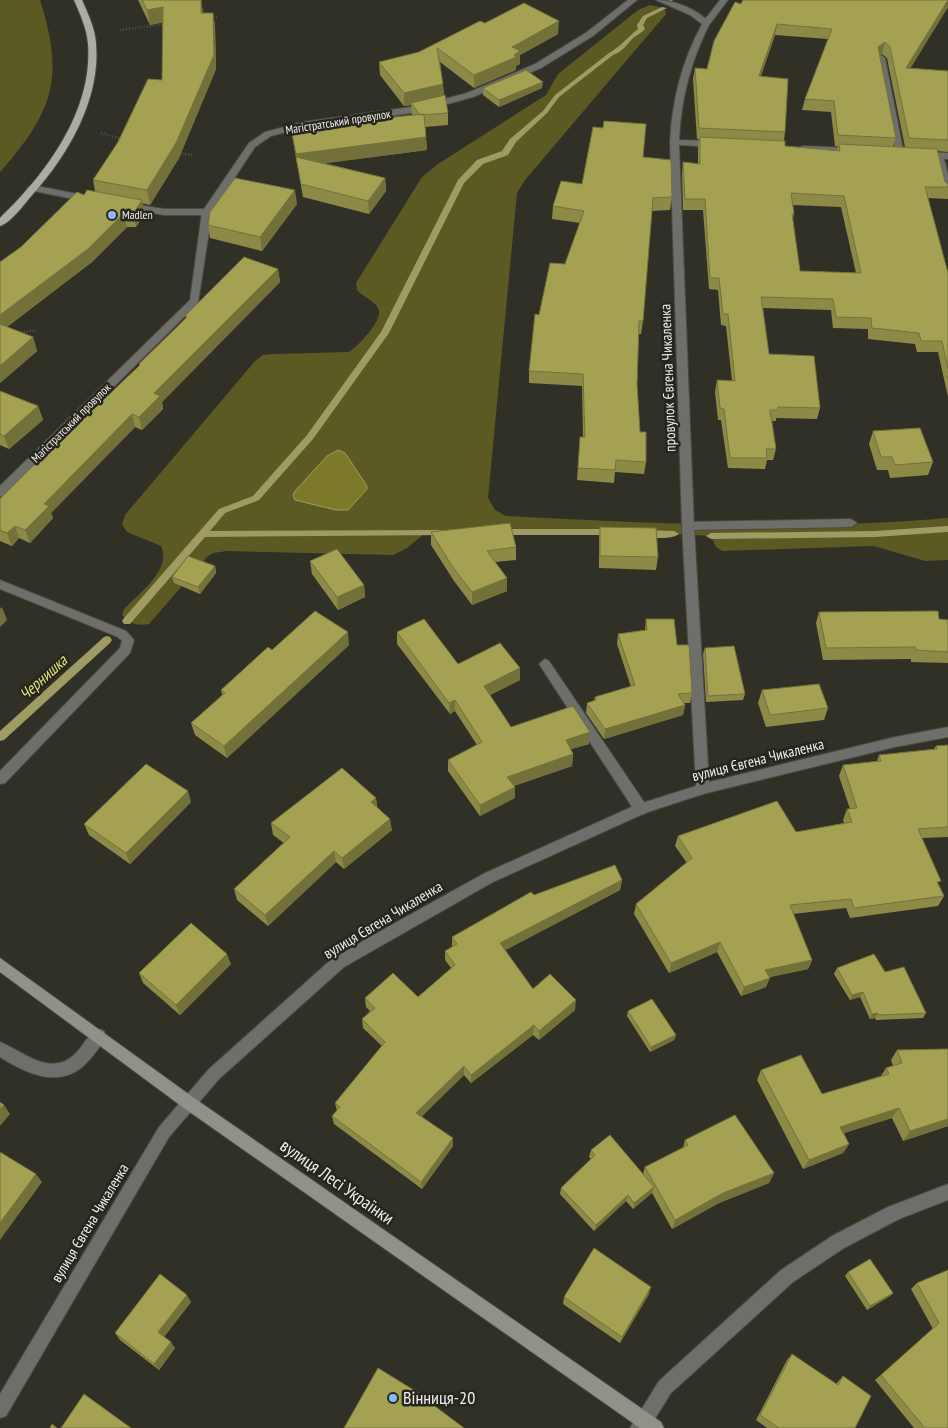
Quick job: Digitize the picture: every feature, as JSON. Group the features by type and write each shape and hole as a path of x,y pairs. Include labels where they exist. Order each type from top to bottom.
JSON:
{"main road":[{"path":"0,222 46,172 63,146 88,87 92,45 88,26 78,0"},
{"name":"вулиця Лесі Українки","path":"0,964 189,1103 646,1425"}],"street":[{"name":"Магістратський провулок","path":"0,493 195,301 207,212 252,145 268,134 303,125 419,109 470,95 538,66 590,34 633,0"},
{"path":"660,0 692,13 706,23"},
{"name":"провулок Євгена Чикаленка","path":"703,789 688,526 674,114 691,51 706,23 724,0"},
{"path":"881,58 895,153 943,156 948,193"},
{"path":"674,142 723,144"},
{"path":"792,148 860,152"},
{"path":"32,188 100,201"},
{"path":"118,204 164,212 207,212"},
{"path":"688,526 851,523"},
{"path":"0,584 122,634 128,640 126,650 0,779"},
{"path":"545,664 641,810"},
{"name":"вулиця Євгена Чикаленка","path":"0,1410 164,1132 214,1074 339,962 488,878 641,810 703,789 895,742 948,732"},
{"path":"0,1049 32,1067 60,1070 73,1065 99,1036"},
{"path":"646,1425 665,1387 787,1276 838,1242 894,1213 948,1192"}],"path":[{"path":"208,19 218,17"},
{"path":"120,30 169,24"},
{"path":"100,133 123,140 127,144"},
{"path":"175,153 193,155"},
{"path":"14,334 38,330"}],"shaded area":[{"path":"0,0 40,0 48,27 52,51 52,73 49,93 43,112 18,151 0,172"},
{"path":"650,5 664,8 666,14 525,180 517,193 488,498 495,510 506,516 616,522 782,525 893,522 948,518 948,560 925,561 874,546 722,551 716,547 711,536 674,534 425,533 407,548 393,555 227,551 213,553 207,557 149,624 134,624 125,618 122,615 124,609 158,572 162,564 163,555 161,546 127,532 122,524 125,515 255,361 263,355 349,352 353,349 369,332 378,319 379,313 374,303 357,290 356,283 422,177 438,164 546,95 558,74 638,10"},
{"path":"338,450 345,453 367,486 367,489 348,510 336,510 295,500 293,495 295,491 327,456"}],"building":[{"path":"142,0 201,0 201,13 213,13 214,55 176,143 147,190 93,180 118,142 148,79 162,80 163,7 147,10"},
{"path":"743,0 948,0 906,68 948,71 948,140 909,138 890,47 885,42 878,47 896,138 838,135 834,101 805,99 832,29 777,24 759,76 788,79 785,132 699,128 695,68 707,69 714,41 735,2 741,4"},
{"path":"524,3 559,21 512,47 520,51 514,55 516,57 474,75 437,48 443,84 404,93 379,62 419,52 480,21 485,23"},
{"path":"526,70 543,82 499,100 483,88"},
{"path":"445,95 448,113 420,115 411,103"},
{"path":"424,114 426,137 296,154 291,128"},
{"path":"604,121 646,124 643,157 671,160 672,197 653,198 643,321 639,321 637,384 640,432 646,432 646,462 616,460 615,470 578,468 580,437 585,437 583,374 529,371 535,314 539,315 550,263 565,264 584,211 553,206 561,181 582,184 593,127 603,128"},
{"path":"700,137 785,141 785,146 840,151 839,144 937,149 948,187 925,187 948,273 948,369 942,341 921,341 919,333 872,328 871,318 836,317 833,299 761,297 769,354 814,356 820,408 778,407 778,410 770,410 776,449 766,449 767,458 730,458 724,409 720,408 717,380 735,381 728,314 723,314 719,278 710,278 705,199 685,199 683,162 700,164","holes":["791,193 844,196 861,273 800,271"]},
{"path":"296,157 385,178 368,201 301,184"},
{"path":"235,178 295,190 260,237 208,225 210,212"},
{"path":"87,190 142,200 133,214 124,213 88,249 0,315 0,262 21,247 77,192 84,195"},
{"path":"244,257 278,269 154,393 160,396 139,417 132,414 44,504 49,506 25,530 15,526 7,533 0,530 0,499 77,422 79,423 140,365 187,317 185,316"},
{"path":"0,324 33,337 0,366"},
{"path":"0,391 38,406 4,436 0,434"},
{"path":"920,428 933,462 895,465 892,457 881,457 873,431"},
{"path":"510,523 516,547 487,551 507,578 472,592 454,569 431,532"},
{"path":"600,527 656,528 658,557 600,556"},
{"path":"337,549 364,585 337,597 310,561"},
{"path":"188,556 215,566 198,587 172,577"},
{"path":"315,611 348,632 224,746 191,723 225,693 221,690 268,647 272,650"},
{"path":"938,611 939,619 948,620 948,652 916,650 915,647 826,648 819,612"},
{"path":"424,619 458,664 500,643 520,668 484,686 511,727 573,706 590,732 566,740 573,754 507,777 515,787 480,805 448,760 482,742 455,700 449,703 397,632"},
{"path":"646,619 674,619 677,645 689,645 692,693 678,694 685,705 605,729 587,703 596,700 595,697 635,685 618,634 647,630"},
{"path":"734,646 745,694 708,696 705,648"},
{"path":"819,684 828,708 770,715 762,690"},
{"path":"948,745 948,827 918,829 941,881 937,882 944,896 854,908 851,899 790,905 812,960 765,970 770,978 744,987 720,942 671,963 636,904 692,858 678,836 777,801 796,832 852,822 847,809 857,808 843,765 881,761 879,755 937,749 936,746"},
{"path":"146,764 188,791 126,853 84,824"},
{"path":"342,768 376,798 371,802 390,819 342,858 334,851 265,915 234,889 290,837 271,823"},
{"path":"615,865 622,880 500,943 533,989 550,974 576,1000 539,1031 534,1025 471,1075 464,1066 416,1113 453,1138 421,1182 332,1116 340,1107 335,1103 385,1042 362,1019 375,1008 365,998 393,973 418,997 455,965 445,951 457,944 452,937 531,892 534,895"},
{"path":"191,923 227,954 176,1005 139,973"},
{"path":"874,954 885,972 904,967 926,1013 872,1014 863,992 852,995 837,968"},
{"path":"652,999 676,1035 651,1047 628,1011"},
{"path":"948,1049 948,1119 910,1131 899,1108 840,1127 849,1144 809,1160 761,1070 801,1055 822,1094 889,1074 886,1068 902,1063 897,1050"},
{"path":"735,1115 774,1173 723,1193 675,1220 645,1167 688,1145 685,1140"},
{"path":"610,1135 654,1187 634,1203 628,1195 596,1225 561,1188 595,1155 591,1150"},
{"path":"0,1152 36,1174 0,1223"},
{"path":"594,1248 651,1287 622,1337 564,1297"},
{"path":"870,1259 893,1293 870,1306 848,1272"},
{"path":"948,1270 948,1428 925,1428 881,1375 939,1323 917,1283"},
{"path":"160,1274 187,1295 158,1332 171,1342 154,1364 115,1333"},
{"path":"792,1354 838,1385 843,1376 871,1396 855,1428 779,1428 760,1415"},
{"path":"378,1368 425,1397 464,1428 344,1428"},
{"path":"84,1394 131,1428 61,1428"}],"waterway":[{"path":"202,534 222,511 256,498 310,437 385,333 461,182 480,162 505,153 513,141 545,112 557,96 624,46 631,37 642,29 640,25 645,17 664,8"},
{"path":"711,536 875,534 948,529"},
{"path":"500,532 613,532"},
{"path":"202,534 443,533"},
{"path":"645,533 674,534"},
{"path":"127,621 202,534"},
{"name":"Чернишка","path":"0,737 107,640"}],"place":[{"name":"Madlen","path":"112,215"},
{"name":"Вінниця-20","path":"393,1398"}]}
